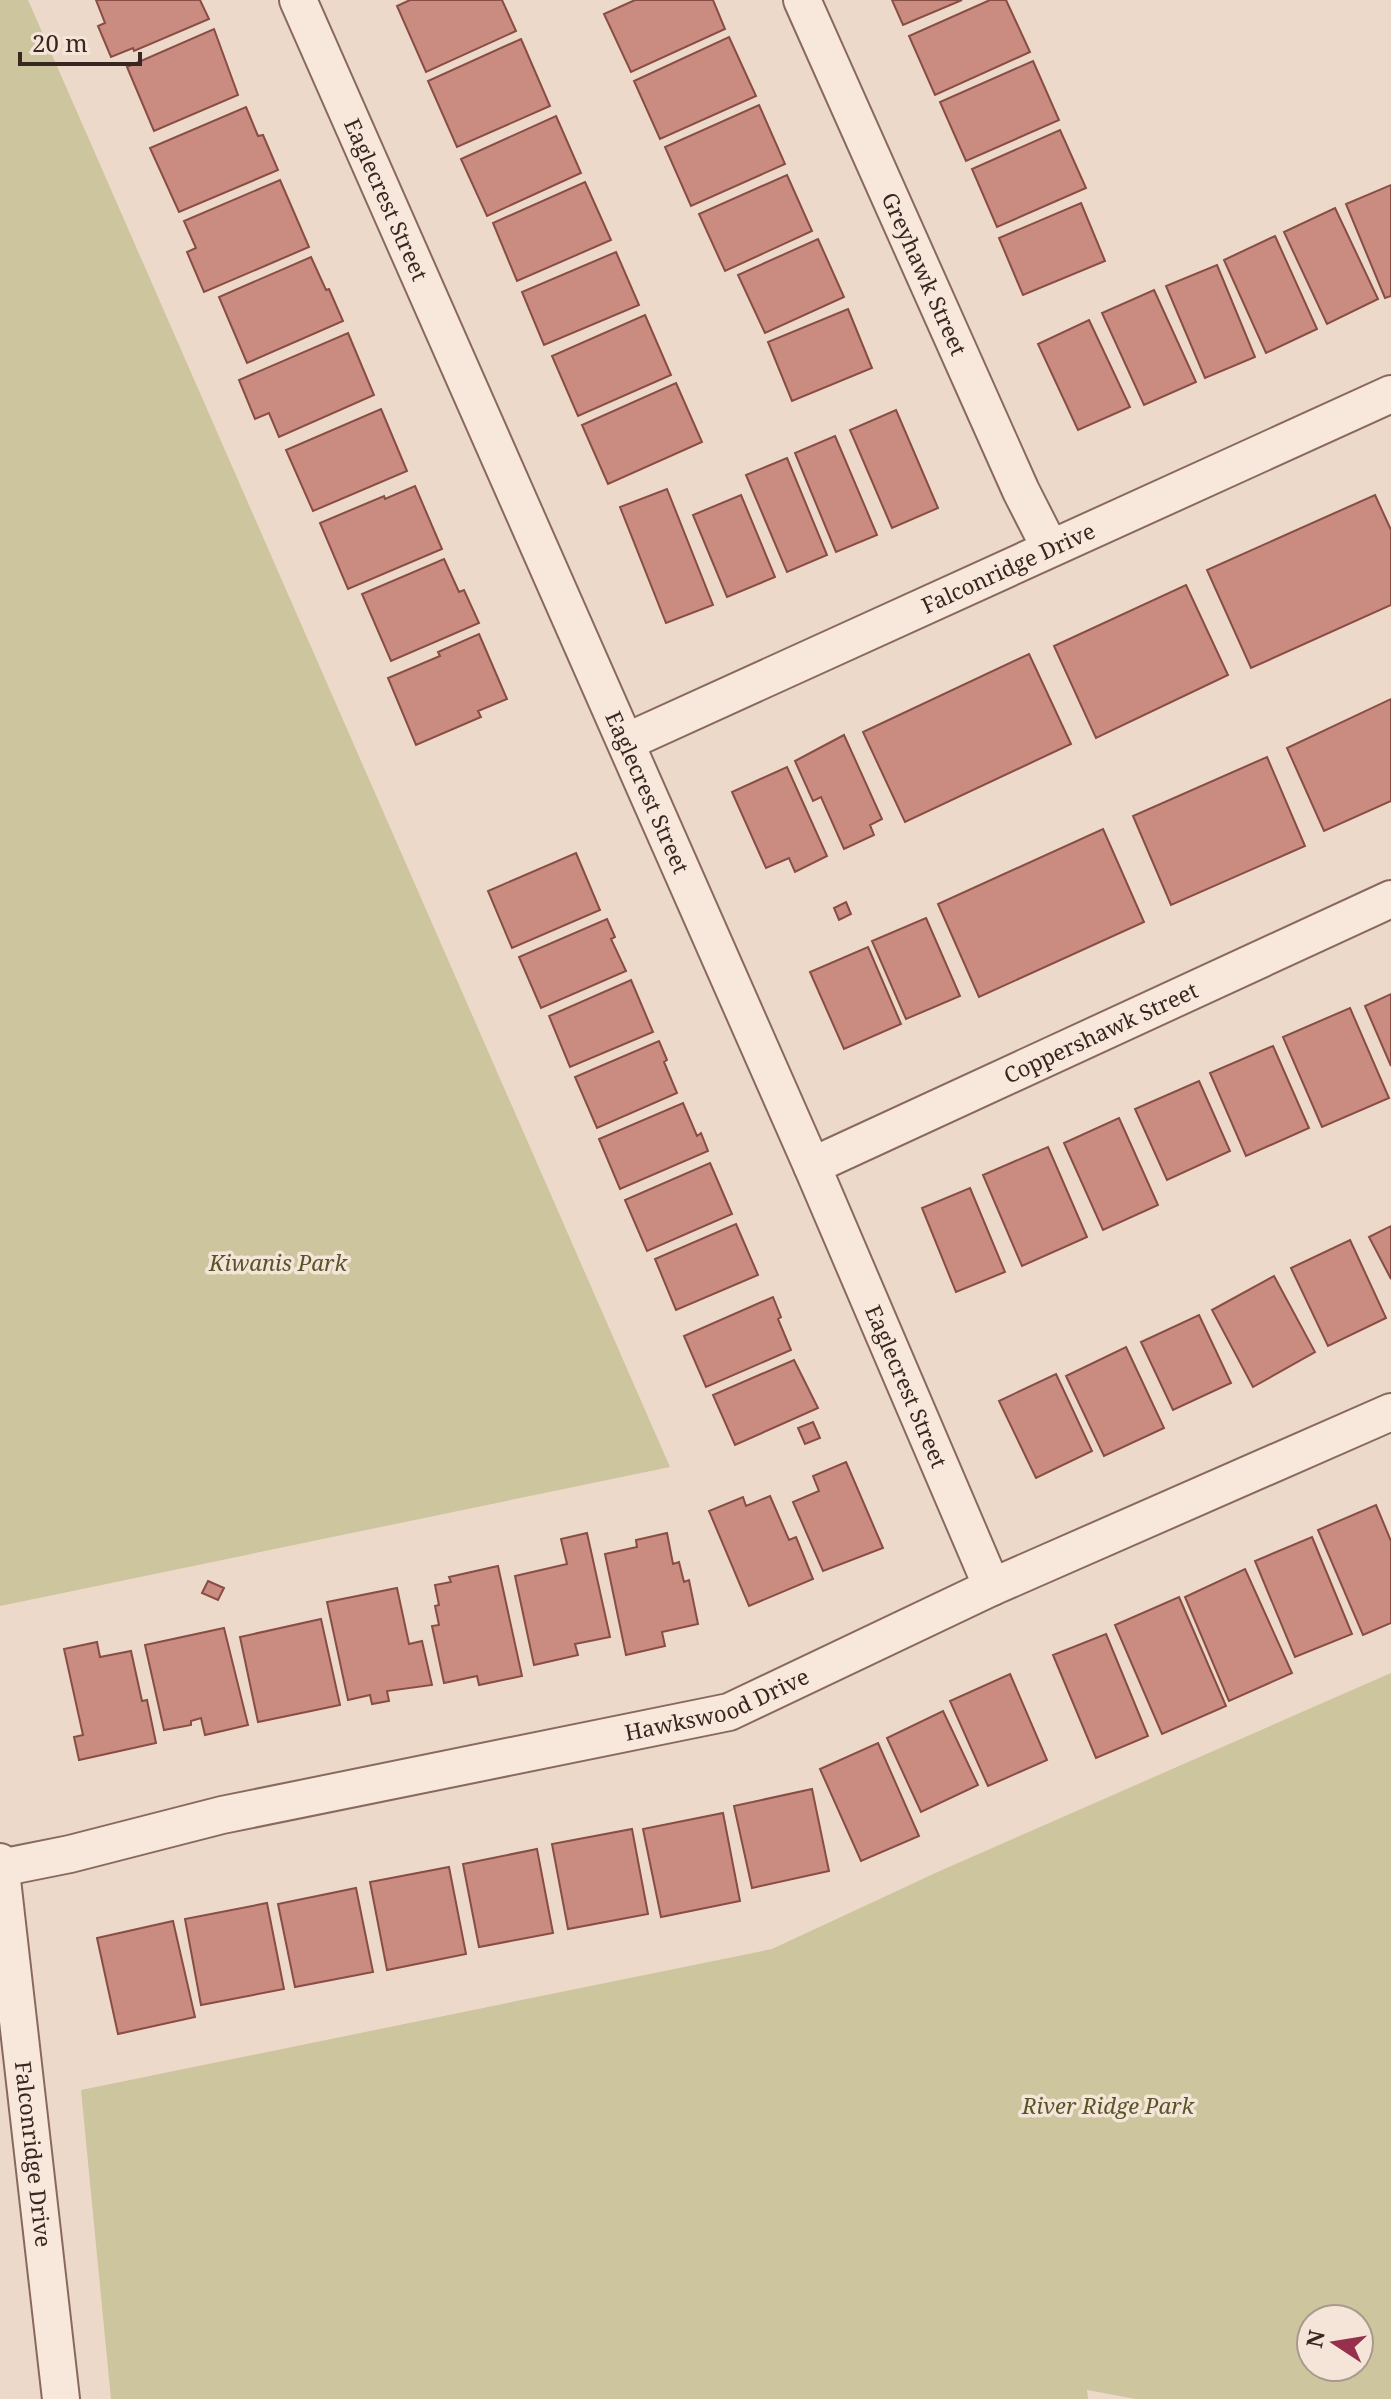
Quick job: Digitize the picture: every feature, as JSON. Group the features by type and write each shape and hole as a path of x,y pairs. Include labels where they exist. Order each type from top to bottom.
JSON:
{"street":[{"name":"Eaglecrest Street","path":"298,0 812,1166 992,1587"},
{"name":"Greyhawk Street","path":"802,0 1021,491 1050,548"},
{"name":"Falconridge Drive","path":"626,742 1391,394"},
{"name":"Coppershawk Street","path":"812,1166 1391,899"},
{"name":"Hawkswood Drive","path":"0,1866 70,1854 222,1815 729,1712 992,1587 1391,1412"},
{"name":"Falconridge Drive","path":"0,1866 61,2399"}],"green space":[{"name":"Kiwanis Park","path":"0,0 28,0 670,1467 0,1606"},
{"name":"River Ridge Park","path":"1391,1673 1391,2399 1136,2399 1087,2390 1088,2399 111,2399 81,2090 772,1949 942,1870"}],"building":[{"path":"96,0 200,0 209,19 134,51 133,48 111,57 98,26 105,23"},
{"path":"410,0 502,0 516,31 426,72 397,6"},
{"path":"635,0 713,0 725,29 631,72 604,14"},
{"path":"892,0 962,0 903,25"},
{"path":"990,0 1006,0 1030,52 935,95 909,36"},
{"path":"214,29 238,95 154,131 127,67"},
{"path":"729,37 756,96 660,139 634,81"},
{"path":"521,39 550,106 457,147 428,81"},
{"path":"1033,61 1059,120 966,161 940,102"},
{"path":"759,105 785,164 691,206 665,147"},
{"path":"246,107 258,136 263,135 278,170 179,212 150,148"},
{"path":"556,116 581,173 487,216 461,159"},
{"path":"1060,130 1086,188 997,227 972,169"},
{"path":"787,175 812,231 725,271 699,214"},
{"path":"280,180 309,247 204,292 187,252 196,248 184,221"},
{"path":"585,182 611,240 517,281 493,223"},
{"path":"1391,185 1391,296 1385,298 1346,204"},
{"path":"1081,203 1105,261 1023,295 999,238"},
{"path":"1335,208 1378,299 1327,324 1284,232"},
{"path":"1275,236 1317,329 1266,353 1224,260"},
{"path":"818,239 844,297 765,333 738,275"},
{"path":"616,252 639,305 544,345 522,292"},
{"path":"311,257 343,321 247,363 219,297"},
{"path":"1217,265 1255,357 1205,378 1166,286"},
{"path":"1154,290 1196,382 1144,405 1102,313"},
{"path":"848,309 872,368 792,401 768,342"},
{"path":"645,315 671,375 578,416 552,356"},
{"path":"1089,320 1130,407 1078,430 1038,344"},
{"path":"348,333 374,395 279,437 269,413 255,419 239,380"},
{"path":"676,383 702,442 608,484 582,425"},
{"path":"381,409 407,471 313,511 286,450"},
{"path":"896,410 938,508 892,528 850,430"},
{"path":"835,436 877,535 836,552 795,453"},
{"path":"787,458 827,555 787,572 746,475"},
{"path":"415,486 442,549 348,589 320,523"},
{"path":"667,489 713,605 666,623 620,507"},
{"path":"741,495 775,577 727,597 693,515"},
{"path":"1375,495 1391,530 1391,605 1251,668 1207,570"},
{"path":"444,559 459,592 464,590 479,623 391,661 362,594"},
{"path":"1186,585 1228,675 1096,738 1054,646"},
{"path":"479,634 507,699 478,711 481,717 416,745 388,678 440,656 438,652"},
{"path":"1029,654 1071,744 905,822 863,732"},
{"path":"1391,699 1391,801 1324,831 1287,748"},
{"path":"844,735 882,819 870,825 874,835 844,849 821,797 813,801 795,761"},
{"path":"1267,757 1305,846 1171,905 1133,816"},
{"path":"787,767 827,856 795,872 789,858 766,868 732,792"},
{"path":"1103,829 1144,922 979,997 938,904"},
{"path":"576,853 600,910 512,948 488,891"},
{"path":"846,902 851,914 839,920 834,908"},
{"path":"926,918 960,996 906,1019 872,941"},
{"path":"607,919 615,937 611,939 626,971 541,1008 519,957"},
{"path":"868,947 901,1024 844,1049 810,972"},
{"path":"631,980 653,1032 570,1067 549,1016"},
{"path":"1391,994 1391,1066 1365,1006"},
{"path":"1350,1008 1389,1098 1322,1127 1283,1037"},
{"path":"659,1041 677,1093 597,1128 575,1077"},
{"path":"1273,1046 1309,1128 1246,1156 1210,1073"},
{"path":"1199,1081 1230,1151 1167,1180 1135,1109"},
{"path":"683,1103 697,1136 701,1133 708,1151 620,1189 599,1139"},
{"path":"1119,1118 1158,1205 1103,1230 1064,1143"},
{"path":"1048,1147 1087,1237 1022,1266 983,1175"},
{"path":"710,1163 732,1214 647,1251 625,1200"},
{"path":"970,1188 1005,1272 956,1292 922,1208"},
{"path":"736,1224 758,1275 676,1310 655,1259"},
{"path":"1391,1226 1391,1279 1369,1237"},
{"path":"1350,1240 1386,1318 1328,1346 1291,1268"},
{"path":"1274,1276 1315,1352 1253,1387 1212,1310"},
{"path":"773,1297 791,1350 706,1387 684,1336"},
{"path":"1199,1315 1231,1383 1173,1410 1141,1342"},
{"path":"1126,1347 1164,1428 1104,1456 1066,1376"},
{"path":"794,1360 818,1408 735,1445 713,1395"},
{"path":"1056,1374 1092,1451 1036,1478 999,1401"},
{"path":"813,1422 820,1438 805,1444 798,1428"},
{"path":"846,1462 883,1548 823,1571 793,1502 819,1491 813,1476"},
{"path":"770,1496 789,1540 796,1537 813,1579 749,1606 709,1511 743,1497 746,1506"},
{"path":"1376,1505 1391,1541 1391,1623 1363,1635 1318,1530"},
{"path":"587,1533 610,1637 575,1644 578,1655 534,1665 515,1576 567,1564 561,1539"},
{"path":"667,1533 673,1564 679,1562 684,1582 689,1580 698,1624 662,1632 665,1646 626,1655 605,1554 637,1547 636,1540"},
{"path":"1312,1537 1352,1634 1295,1657 1255,1561"},
{"path":"498,1566 522,1676 479,1685 477,1676 444,1683 432,1626 439,1625 435,1585 451,1582 449,1577"},
{"path":"1245,1569 1292,1673 1229,1701 1185,1597"},
{"path":"208,1581 224,1588 218,1600 202,1593"},
{"path":"397,1588 409,1644 422,1641 432,1685 387,1691 389,1701 372,1704 370,1695 348,1700 327,1602"},
{"path":"1179,1597 1226,1706 1162,1734 1115,1625"},
{"path":"321,1619 340,1705 258,1722 240,1637"},
{"path":"224,1628 248,1725 205,1735 201,1718 191,1721 191,1725 164,1730 145,1645"},
{"path":"1106,1634 1148,1736 1096,1758 1053,1655"},
{"path":"97,1642 100,1657 131,1651 142,1701 147,1700 156,1743 79,1760 74,1737 83,1735 64,1649"},
{"path":"1010,1674 1047,1760 988,1786 950,1701"},
{"path":"943,1711 978,1785 921,1812 887,1738"},
{"path":"878,1743 919,1836 861,1861 820,1769"},
{"path":"812,1789 829,1871 752,1888 734,1806"},
{"path":"723,1813 740,1901 661,1917 643,1829"},
{"path":"632,1829 648,1914 568,1929 552,1844"},
{"path":"537,1849 553,1933 479,1947 463,1864"},
{"path":"449,1867 466,1954 387,1970 370,1882"},
{"path":"356,1888 373,1972 295,1987 278,1904"},
{"path":"267,1903 284,1989 201,2005 185,1919"},
{"path":"173,1921 195,2017 118,2034 97,1938"}]}
